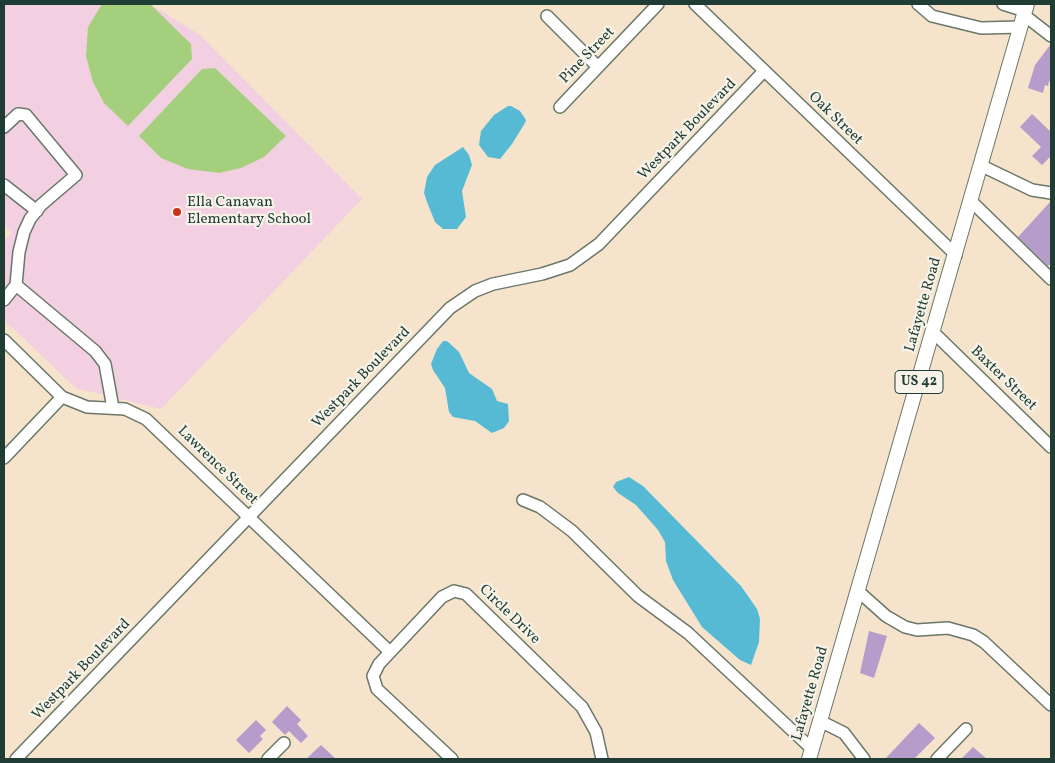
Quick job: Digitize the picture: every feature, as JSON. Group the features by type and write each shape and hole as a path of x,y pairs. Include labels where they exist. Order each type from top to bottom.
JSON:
{"main road":[{"name":"Lafayette Road","path":"811,754 972,202 1021,12"}],"street":[{"name":"Pine Street","path":"560,107 658,4"},
{"name":"Oak Street","path":"695,4 956,255"},
{"path":"918,4 932,16 981,28 1021,12"},
{"path":"1003,4 1021,12 1051,36"},
{"path":"547,16 598,67"},
{"name":"Westpark Boulevard","path":"16,759 250,518 450,308 475,291 493,284 542,274 570,265 599,244 764,71"},
{"path":"4,128 18,114 26,115 76,175 37,211 24,232 19,252 16,286 4,300"},
{"path":"982,166 1032,190 1051,193"},
{"path":"4,185 37,211"},
{"path":"972,202 1051,280"},
{"path":"16,286 95,351 105,364 113,408"},
{"name":"Baxter Street","path":"933,332 1051,447"},
{"name":"Lawrence Street","path":"4,340 62,397 86,407 113,408 136,413 146,419 390,652"},
{"path":"4,458 62,397"},
{"path":"523,500 540,507 572,531 638,596 688,633 811,754"},
{"name":"Circle Drive","path":"452,759 377,689 374,683 375,670 390,652 447,593 454,591 466,594 582,707 596,732 602,759"},
{"path":"858,591 886,616 905,627 917,630 948,628 973,635 984,642 1051,705"},
{"path":"820,721 844,733 864,759"},
{"path":"937,759 966,729"},
{"path":"268,759 284,743"}],"shaded area":[{"name":"Ella Canavan Elementary School","path":"4,4 150,4 200,35 362,199 161,409 76,388 4,320 4,241 12,233 4,226"}],"green space":[{"path":"102,4 150,4 191,44 192,59 128,126 104,103 93,82 86,56 88,27"},
{"path":"215,68 286,136 264,157 241,168 219,173 188,169 161,158 139,136 202,69"}],"water":[{"path":"508,106 520,111 526,120 525,123 500,159 488,157 479,145 481,131 494,115"},
{"path":"463,147 469,155 472,165 462,191 466,217 457,229 443,229 435,222 424,193 427,177 435,165"},
{"path":"443,341 447,341 459,352 469,373 492,389 497,401 508,404 509,421 504,428 492,433 475,421 453,417 449,412 445,388 431,364 437,349"},
{"path":"629,477 643,486 741,586 757,609 760,619 759,642 751,665 740,660 702,627 673,580 666,561 665,542 658,530 636,505 618,493 613,487 616,482"}],"building":[{"path":"1051,44 1051,82 1049,81 1048,86 1045,85 1043,93 1028,88 1035,65"},
{"path":"1032,114 1051,132 1051,156 1042,165 1032,156 1041,147 1020,127"},
{"path":"1051,201 1051,263 1048,266 1018,237"},
{"path":"869,631 887,636 874,678 860,673"},
{"path":"287,706 301,720 297,724 308,736 301,743 289,731 285,735 272,722"},
{"path":"256,720 266,730 260,736 263,739 249,753 236,740"},
{"path":"919,723 935,738 914,759 885,759"},
{"path":"321,745 336,759 306,759"},
{"path":"973,747 987,759 961,759"}],"place":[{"name":"Ella Canavan Elementary School","path":"177,212"}]}
